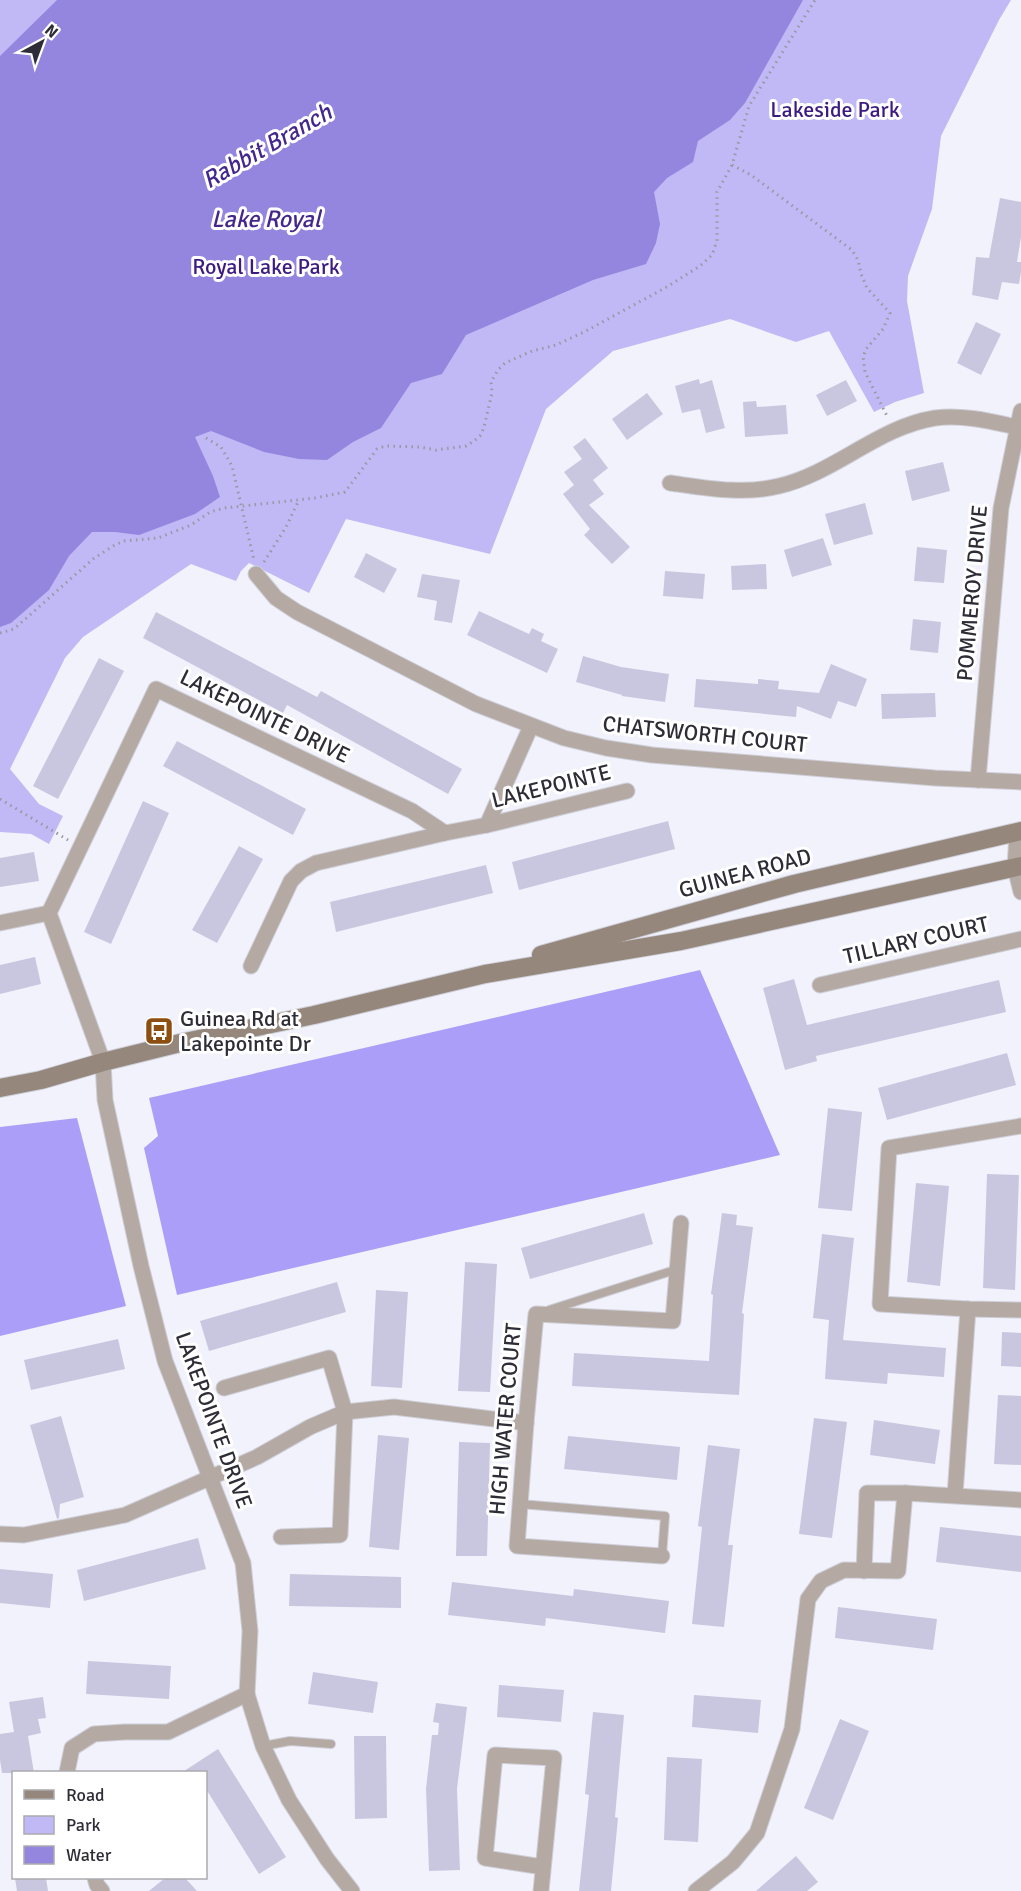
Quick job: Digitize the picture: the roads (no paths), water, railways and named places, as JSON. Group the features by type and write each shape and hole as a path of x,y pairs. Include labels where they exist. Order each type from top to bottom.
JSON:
{"main road":[{"name":"GUINEA ROAD","path":"485,974 547,952 794,884 1020,834"},
{"name":"GUINEA ROAD","path":"0,1088 41,1080 102,1062 485,974 681,941 1018,867"}],"street":[{"name":"POMMEROY DRIVE","path":"978,780 1001,508 1021,411"},
{"path":"670,483 721,490 754,491 778,487 810,476 895,430 936,418 957,417 1019,428"},
{"name":"CHATSWORTH COURT","path":"256,574 276,598 297,612 476,704 564,738 652,754 978,780"},
{"name":"LAKEPOINTE DRIVE","path":"352,1891 327,1860 289,1800 263,1746 247,1694 250,1631 243,1563 171,1379 141,1266 108,1111 102,1062 49,913 156,689 412,811 445,833"},
{"path":"251,966 291,881 301,871 316,863 336,857 487,825 531,726"},
{"path":"978,780 1021,782"},
{"name":"LAKEPOINTE","path":"487,825 627,791"},
{"path":"1020,834 1018,867 1021,892"},
{"path":"0,923 49,913"},
{"name":"TILLARY COURT","path":"820,985 1021,939"},
{"path":"1021,1126 889,1148 880,1304 1021,1310"},
{"name":"HIGH WATER COURT","path":"662,1556 517,1546 536,1314 673,1321 681,1222"},
{"path":"955,1495 968,1309"},
{"path":"224,1388 329,1358 345,1412 340,1535 281,1537"},
{"path":"0,1534 24,1535 125,1515 257,1457 310,1427 345,1412 394,1407 526,1423"},
{"path":"864,1571 867,1492 1021,1500"},
{"path":"696,1891 733,1862 757,1833 792,1729 808,1599 821,1581 844,1570 898,1571 905,1493"},
{"path":"67,1771 72,1748 94,1734 168,1732 247,1694"},
{"path":"541,1891 554,1758 495,1755 485,1858 543,1867"}],"lane":[{"path":"536,1314 678,1269"},
{"path":"520,1504 665,1516 662,1556"},
{"path":"263,1746 290,1741 330,1744"}],"water":[{"name":"Lake Royal","path":"57,0 803,0 745,103 730,120 698,141 693,162 667,178 654,192 660,224 656,243 646,264 593,280 466,335 442,374 411,383 381,428 353,442 327,460 299,459 264,452 211,431 195,437 220,497 195,514 139,535 92,532 69,556 49,590 11,623 0,627 0,56"}],"place":[{"name":"Guinea Rd at Lakepointe Dr","path":"159,1031"}],"park label":[{"name":"Lakeside Park","path":"835,109"},
{"name":"Royal Lake Park","path":"266,266"}],"water label":[{"name":"Rabbit Branch","path":"267,146"}]}
